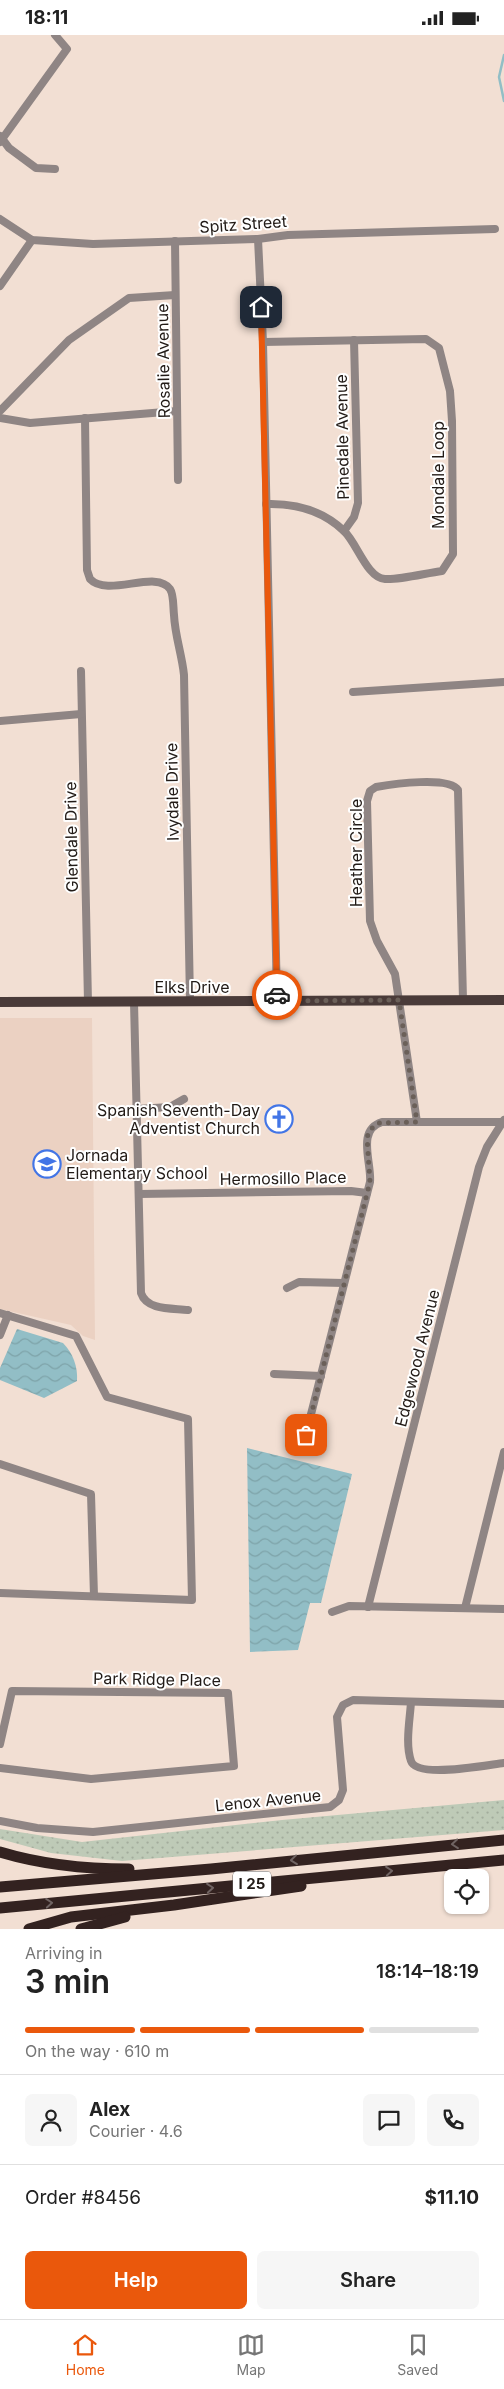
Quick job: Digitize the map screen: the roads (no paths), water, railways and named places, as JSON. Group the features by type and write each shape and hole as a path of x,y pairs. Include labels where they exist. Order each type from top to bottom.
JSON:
{"highway":[{"name":"I 25","path":"0,1887 211,1869 504,1839"},
{"path":"0,1852 29,1861 84,1869 211,1869"},
{"name":"I 25","path":"0,1908 504,1860"},
{"path":"29,1929 71,1917 174,1905 288,1888 358,1874"},
{"path":"81,1929 174,1905"}],"main road":[{"name":"Elks Drive","path":"0,1002 504,999"}],"street":[{"path":"55,35 67,49 1,139 36,168 56,169"},
{"name":"Spitz Street","path":"0,219 32,240 94,244 258,239 288,235 495,229"},
{"path":"258,239 263,342 278,1001"},
{"path":"0,286 32,240"},
{"name":"Rosalie Avenue","path":"175,241 178,480"},
{"path":"0,411 69,340 129,298 176,295"},
{"name":"Mondale Loop","path":"263,342 426,339 439,348 450,391 453,554 442,571 384,580 371,573 355,544 344,531 313,511 289,503 266,504"},
{"name":"Pinedale Avenue","path":"344,531 354,517 358,503 354,340"},
{"path":"0,418 30,423 177,411"},
{"path":"85,418 87,570 92,581 87,589"},
{"name":"Ivydale Drive","path":"92,581 104,586 156,582 169,583 172,595 176,639 184,670 190,1001"},
{"name":"Glendale Drive","path":"81,671 88,1002"},
{"path":"353,693 504,682"},
{"path":"0,721 81,714"},
{"name":"Heather Circle","path":"417,1122 393,969 377,941 370,921 368,797 370,791 376,787 441,782 454,785 459,794 464,1000"},
{"path":"134,1002 142,1297 147,1303 154,1306 188,1310"},
{"path":"137,1109 170,1107 184,1099"},
{"path":"299,1447 307,1430 367,1193 370,1172 366,1141 371,1129 382,1123 504,1121"},
{"name":"Edgewood Avenue","path":"368,1607 479,1167 487,1147 504,1121"},
{"name":"Hermosillo Place","path":"138,1194 351,1191 367,1193"},
{"path":"286,1288 300,1282 344,1283"},
{"path":"0,1335 4,1314 76,1336 107,1397 188,1419 192,1600 0,1593"},
{"path":"274,1374 321,1376"},
{"path":"465,1608 504,1452"},
{"path":"0,1463 91,1494 94,1596"},
{"path":"332,1612 344,1607 504,1609"},
{"name":"Park Ridge Place","path":"0,1744 12,1691 228,1693 234,1766 91,1779 0,1768"},
{"name":"Lenox Avenue","path":"0,1821 38,1828 94,1832 330,1807 339,1800 343,1790 338,1717 343,1705 353,1700 504,1704"},
{"path":"411,1702 409,1749 411,1762 418,1769 432,1771 504,1763"}],"water":[{"path":"17,1329 63,1343 70,1351 74,1360 77,1381 44,1398 0,1380 0,1368"},
{"path":"247,1448 352,1474 321,1603 310,1603 298,1650 250,1652"}],"waterway":[{"path":"504,55 499,77 504,101"}],"place":[{"name":"Spanish Seventh-Day Adventist Church","path":"279,1119"},
{"name":"Jornada Elementary School","path":"47,1164"}]}
